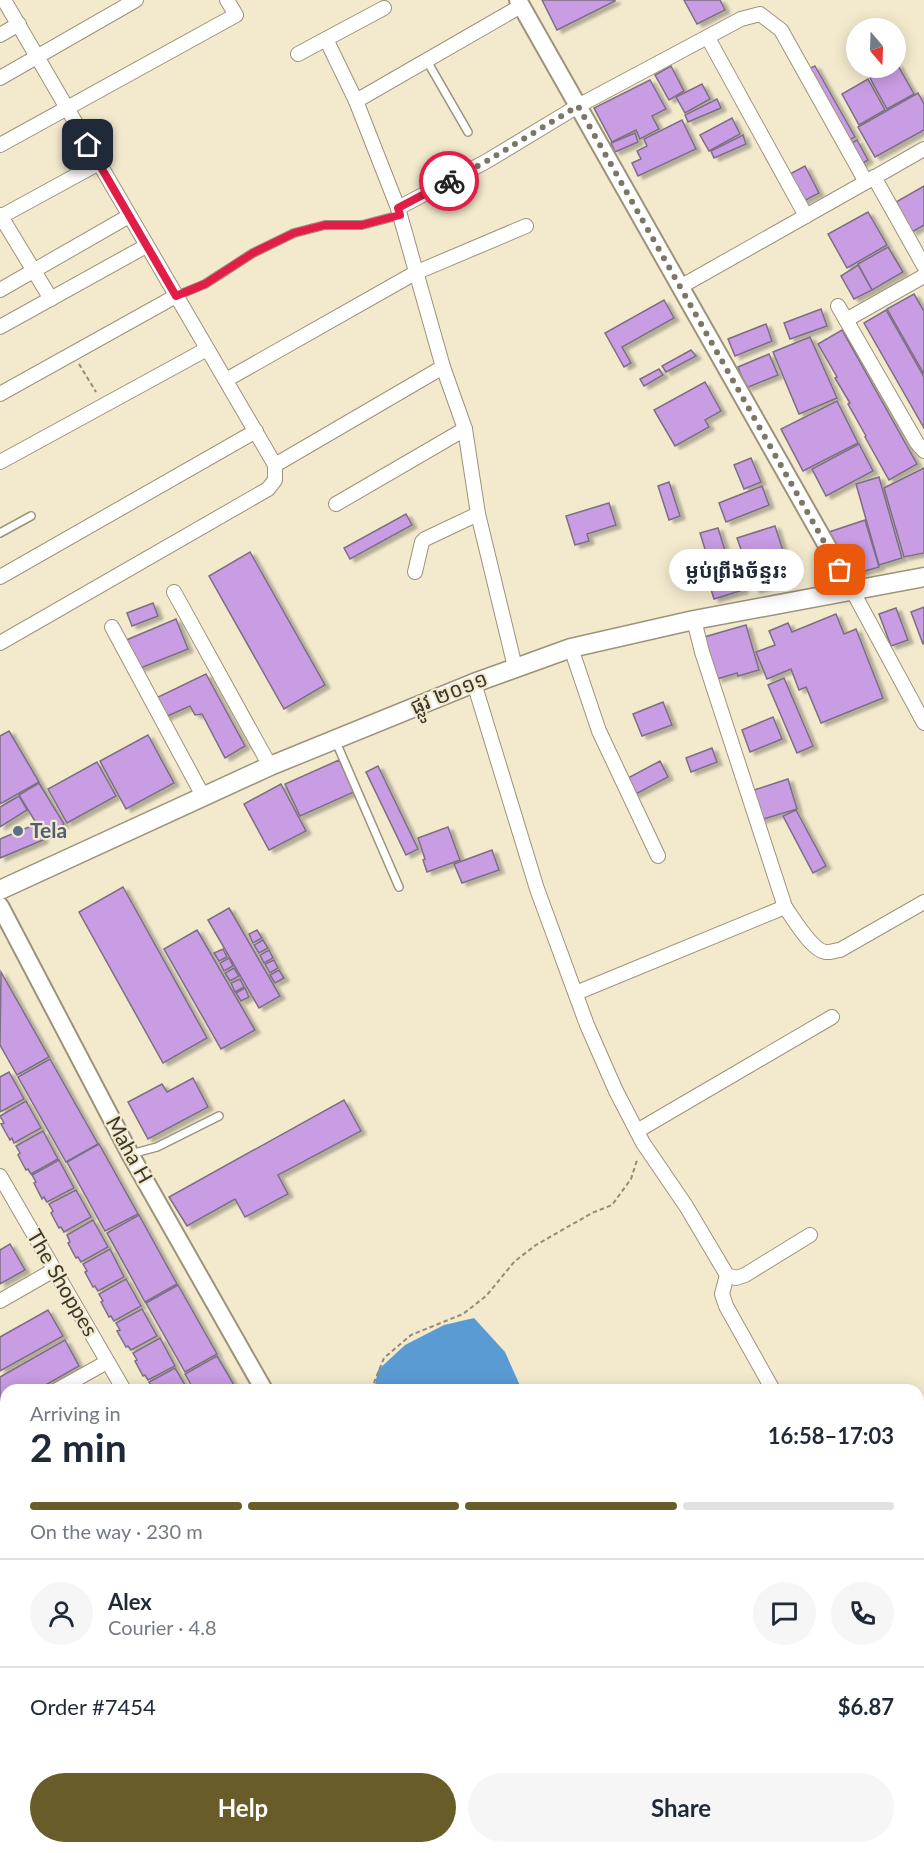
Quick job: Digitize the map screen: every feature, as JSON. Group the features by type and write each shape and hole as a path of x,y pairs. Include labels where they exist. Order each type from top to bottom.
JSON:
{"main road":[{"name":"ផ្លូវ ២០១១","path":"0,890 270,766 474,683 571,648 694,620 924,577"}],"street":[{"path":"0,643 268,489 275,480 275,465 256,431 4,0"},
{"path":"0,78 136,0"},
{"path":"0,146 236,15 227,0"},
{"path":"356,101 427,61 520,3 852,590 924,723"},
{"path":"298,54 384,8"},
{"path":"399,211 578,106 741,19 760,14 781,30 924,266"},
{"path":"0,35 19,24"},
{"path":"708,38 806,216"},
{"path":"326,39 356,101 399,211 443,367 465,429 478,514 515,668"},
{"path":"680,287 924,149"},
{"path":"51,299 0,216 99,163"},
{"path":"0,290 129,216"},
{"path":"226,380 415,273 526,226"},
{"path":"0,327 146,246"},
{"path":"846,320 924,276"},
{"path":"0,394 176,296"},
{"path":"838,306 924,451"},
{"path":"0,462 207,349"},
{"path":"275,465 443,367"},
{"path":"336,504 465,429"},
{"path":"0,577 256,431"},
{"path":"415,572 422,542 425,539 478,514"},
{"path":"174,592 270,766"},
{"path":"694,620 702,652 785,907 816,948 825,952 840,950 924,902"},
{"path":"112,627 203,796"},
{"path":"571,648 599,731 658,856"},
{"path":"474,683 537,889 600,1055 640,1137 686,1206 727,1275 736,1278 746,1275 810,1235"},
{"name":"Maha H","path":"0,906 130,1154 261,1384"},
{"path":"576,993 785,907"},
{"path":"640,1137 832,1017"},
{"name":"The Shoppes","path":"0,1178 120,1384"},
{"path":"0,1301 54,1270"},
{"path":"727,1275 722,1294 726,1306 770,1384"},
{"path":"68,1384 107,1362"}],"lane":[{"path":"427,61 468,132"},
{"path":"176,296 205,284 253,253 294,233 325,225 362,225 399,211"},
{"path":"0,532 31,516"},
{"path":"335,740 399,887"},
{"path":"130,1154 157,1147 219,1116"}],"path":[{"path":"73,354 104,405"},
{"path":"373,1384 384,1358 411,1335 463,1314 486,1296 515,1261 592,1213 612,1205 631,1179 640,1137"}],"water":[{"path":"474,1318 505,1352 519,1384 375,1384 378,1370 405,1345 444,1325"}],"building":[{"path":"542,0 615,0 615,1 557,30"},
{"path":"684,0 720,0 725,10 697,24"},
{"path":"671,66 684,91 669,100 655,75"},
{"path":"815,66 855,137 847,141 806,70"},
{"path":"870,78 905,78 914,94 887,109"},
{"path":"868,79 885,110 859,125 842,94"},
{"path":"650,80 666,109 652,116 659,129 640,139 636,130 612,142 594,108"},
{"path":"702,84 710,99 685,113 676,97"},
{"path":"918,93 924,104 924,130 875,157 858,127"},
{"path":"717,99 721,108 688,122 685,115"},
{"path":"732,118 740,134 709,151 700,135"},
{"path":"682,120 696,149 638,176 632,163 641,159 637,151 647,146 644,139"},
{"path":"635,133 638,142 615,152 611,143"},
{"path":"743,135 746,144 714,158 711,151"},
{"path":"857,140 868,160 860,165 848,145"},
{"path":"805,166 819,193 802,202 788,175"},
{"path":"924,186 924,225 912,232 896,202"},
{"path":"868,212 887,245 847,268 828,234"},
{"path":"888,247 903,272 872,290 858,264"},
{"path":"858,265 872,290 854,299 841,276"},
{"path":"914,294 924,311 924,374 887,309"},
{"path":"664,300 674,318 622,347 631,363 624,367 605,333"},
{"path":"821,309 827,326 790,339 784,323"},
{"path":"886,310 924,377 924,428 864,323"},
{"path":"766,324 772,341 735,356 728,339"},
{"path":"842,330 917,464 889,480 818,344"},
{"path":"810,337 837,398 799,414 773,352"},
{"path":"691,350 696,356 666,372 662,366"},
{"path":"769,354 778,375 746,388 738,367"},
{"path":"659,369 663,375 644,386 640,379"},
{"path":"705,382 721,411 705,420 709,427 675,446 654,410"},
{"path":"837,401 858,443 803,471 781,429"},
{"path":"859,444 873,471 826,496 812,469"},
{"path":"751,458 761,482 744,489 734,465"},
{"path":"924,468 924,553 904,557 884,488"},
{"path":"879,477 902,558 879,565 856,484"},
{"path":"669,482 680,516 669,520 658,486"},
{"path":"762,486 769,505 726,522 719,503"},
{"path":"609,503 616,525 587,534 589,541 575,545 566,516"},
{"path":"406,514 412,525 350,559 344,548"},
{"path":"865,520 879,567 851,575 829,532"},
{"path":"775,526 792,578 755,590 737,538"},
{"path":"718,528 727,557 709,562 700,533"},
{"path":"250,552 325,685 284,709 209,576"},
{"path":"738,577 743,590 714,599 710,586"},
{"path":"153,603 158,616 132,626 127,613"},
{"path":"924,607 924,643 923,644 911,612"},
{"path":"896,608 908,640 891,646 879,614"},
{"path":"836,614 844,634 856,629 883,698 821,723 806,687 799,690 791,669 767,679 756,652 775,645 769,631 788,623 792,632"},
{"path":"176,619 188,649 138,669 124,641"},
{"path":"746,625 759,670 717,679 704,637"},
{"path":"206,674 245,746 225,758 202,714 195,715 190,706 163,718 154,699"},
{"path":"784,678 813,746 797,753 768,685"},
{"path":"663,702 672,725 642,736 633,714"},
{"path":"773,717 782,739 750,752 742,730"},
{"path":"9,731 39,782 0,804 0,736"},
{"path":"148,735 174,783 126,809 100,761"},
{"path":"712,748 717,762 691,772 686,758"},
{"path":"339,760 354,792 300,816 285,784"},
{"path":"660,761 668,777 634,795 626,779"},
{"path":"97,762 116,796 67,823 48,789"},
{"path":"378,766 418,849 406,855 366,772"},
{"path":"788,779 797,809 760,820 751,791"},
{"path":"39,783 64,824 44,836 19,795"},
{"path":"281,784 306,831 269,850 244,804"},
{"path":"19,796 27,810 0,827 0,807"},
{"path":"796,810 826,866 813,873 783,816"},
{"path":"36,824 43,840 0,858 0,839"},
{"path":"448,827 460,860 427,872 418,838"},
{"path":"492,850 499,870 462,883 454,864"},
{"path":"123,887 207,1038 163,1063 79,912"},
{"path":"229,908 280,996 259,1008 208,920"},
{"path":"197,930 255,1030 221,1049 164,949"},
{"path":"257,930 262,938 253,943 249,934"},
{"path":"263,940 268,948 259,953 254,945"},
{"path":"223,949 227,957 219,961 214,953"},
{"path":"269,950 273,958 264,963 260,955"},
{"path":"229,958 233,966 224,971 220,963"},
{"path":"274,960 278,968 270,973 265,964"},
{"path":"234,968 239,976 230,981 225,973"},
{"path":"279,970 284,978 275,983 270,975"},
{"path":"1,972 49,1057 17,1075 0,1045"},
{"path":"240,979 244,987 235,992 231,983"},
{"path":"245,988 249,997 241,1001 236,993"},
{"path":"50,1059 98,1144 66,1162 18,1077"},
{"path":"9,1072 24,1099 0,1112 0,1077"},
{"path":"193,1078 208,1107 148,1139 128,1102 162,1084 167,1092"},
{"path":"344,1100 361,1131 278,1175 288,1194 245,1217 235,1199 187,1226 169,1197"},
{"path":"26,1101 41,1128 14,1143 1,1124 4,1123 0,1116"},
{"path":"43,1131 58,1159 31,1174 28,1169 26,1170 16,1146"},
{"path":"99,1144 138,1214 105,1231 67,1162"},
{"path":"59,1160 74,1188 47,1202 44,1197 42,1199 32,1175"},
{"path":"76,1190 91,1217 64,1232 61,1227 59,1228 49,1204"},
{"path":"139,1215 177,1284 145,1302 107,1233"},
{"path":"93,1220 108,1247 81,1262 78,1257 76,1258 68,1243 70,1242 67,1235"},
{"path":"10,1244 25,1270 0,1284 0,1250"},
{"path":"110,1249 124,1277 98,1291 95,1286 93,1287 83,1264"},
{"path":"126,1279 141,1306 114,1321 111,1316 109,1317 99,1294"},
{"path":"178,1285 217,1354 185,1372 146,1303"},
{"path":"142,1309 157,1336 131,1350 128,1346 126,1347 117,1331 120,1330 116,1323"},
{"path":"48,1310 63,1336 0,1371 0,1337"},
{"path":"160,1338 175,1366 148,1380 145,1375 143,1376 133,1353"},
{"path":"65,1340 79,1366 48,1384 0,1384 0,1377"},
{"path":"217,1356 233,1384 191,1384 185,1374"},
{"path":"175,1368 184,1384 150,1384 149,1382"}],"way so far":[{"path":"449,181 487,161 578,106 840,570"}],"place":[{"name":"ម្លប់ព្រីងច័ន្ទរះ","path":"840,570"},
{"name":"Tela","path":"18,831"}],"route":[{"path":"88,145 176,296 205,284 253,253 294,233 325,225 362,225 400,215 398,208 449,181"}]}
